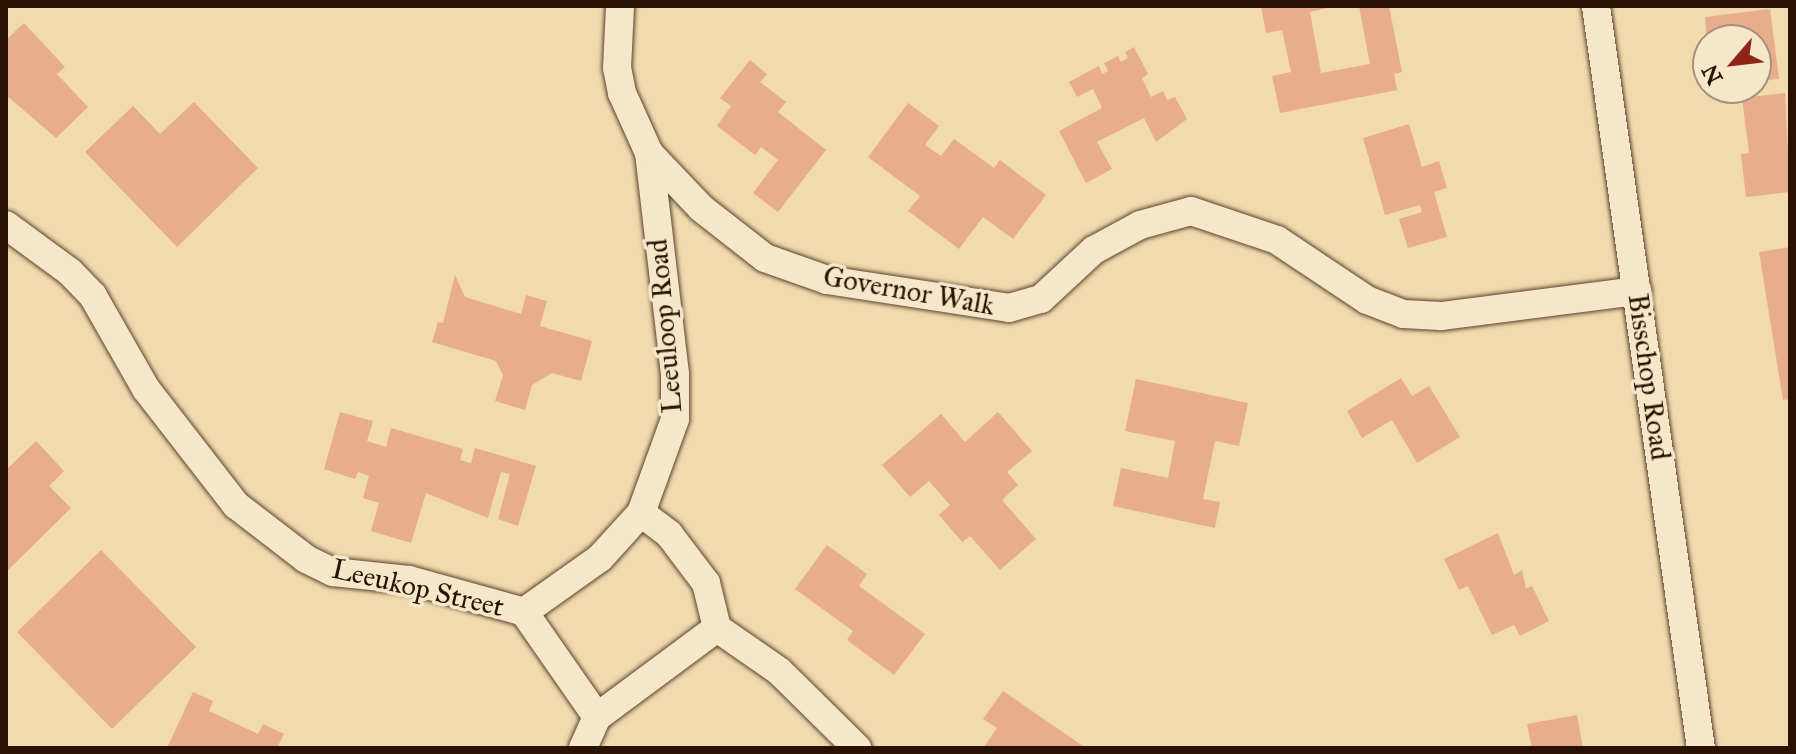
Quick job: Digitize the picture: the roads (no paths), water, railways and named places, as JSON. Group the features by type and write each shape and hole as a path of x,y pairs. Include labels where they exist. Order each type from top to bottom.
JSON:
{"street":[{"name":"Leeuloop Road","path":"620,6 615,31 622,93 649,153 675,374 675,419 641,513"},
{"name":"Bisschop Road","path":"1596,6 1701,748"},
{"name":"Governor Walk","path":"649,153 701,208 765,258 827,280 1009,308 1041,299 1094,250 1140,225 1191,211 1277,240 1367,300 1403,314 1441,316 1637,291"},
{"name":"Leeukop Street","path":"6,225 70,272 93,296 146,389 194,458 236,505 283,543 333,572 409,580 524,612 597,717"},
{"path":"524,612 600,558 641,513 687,553 706,583 717,628 789,679 857,748"},
{"path":"583,748 597,717 717,628"}]}
